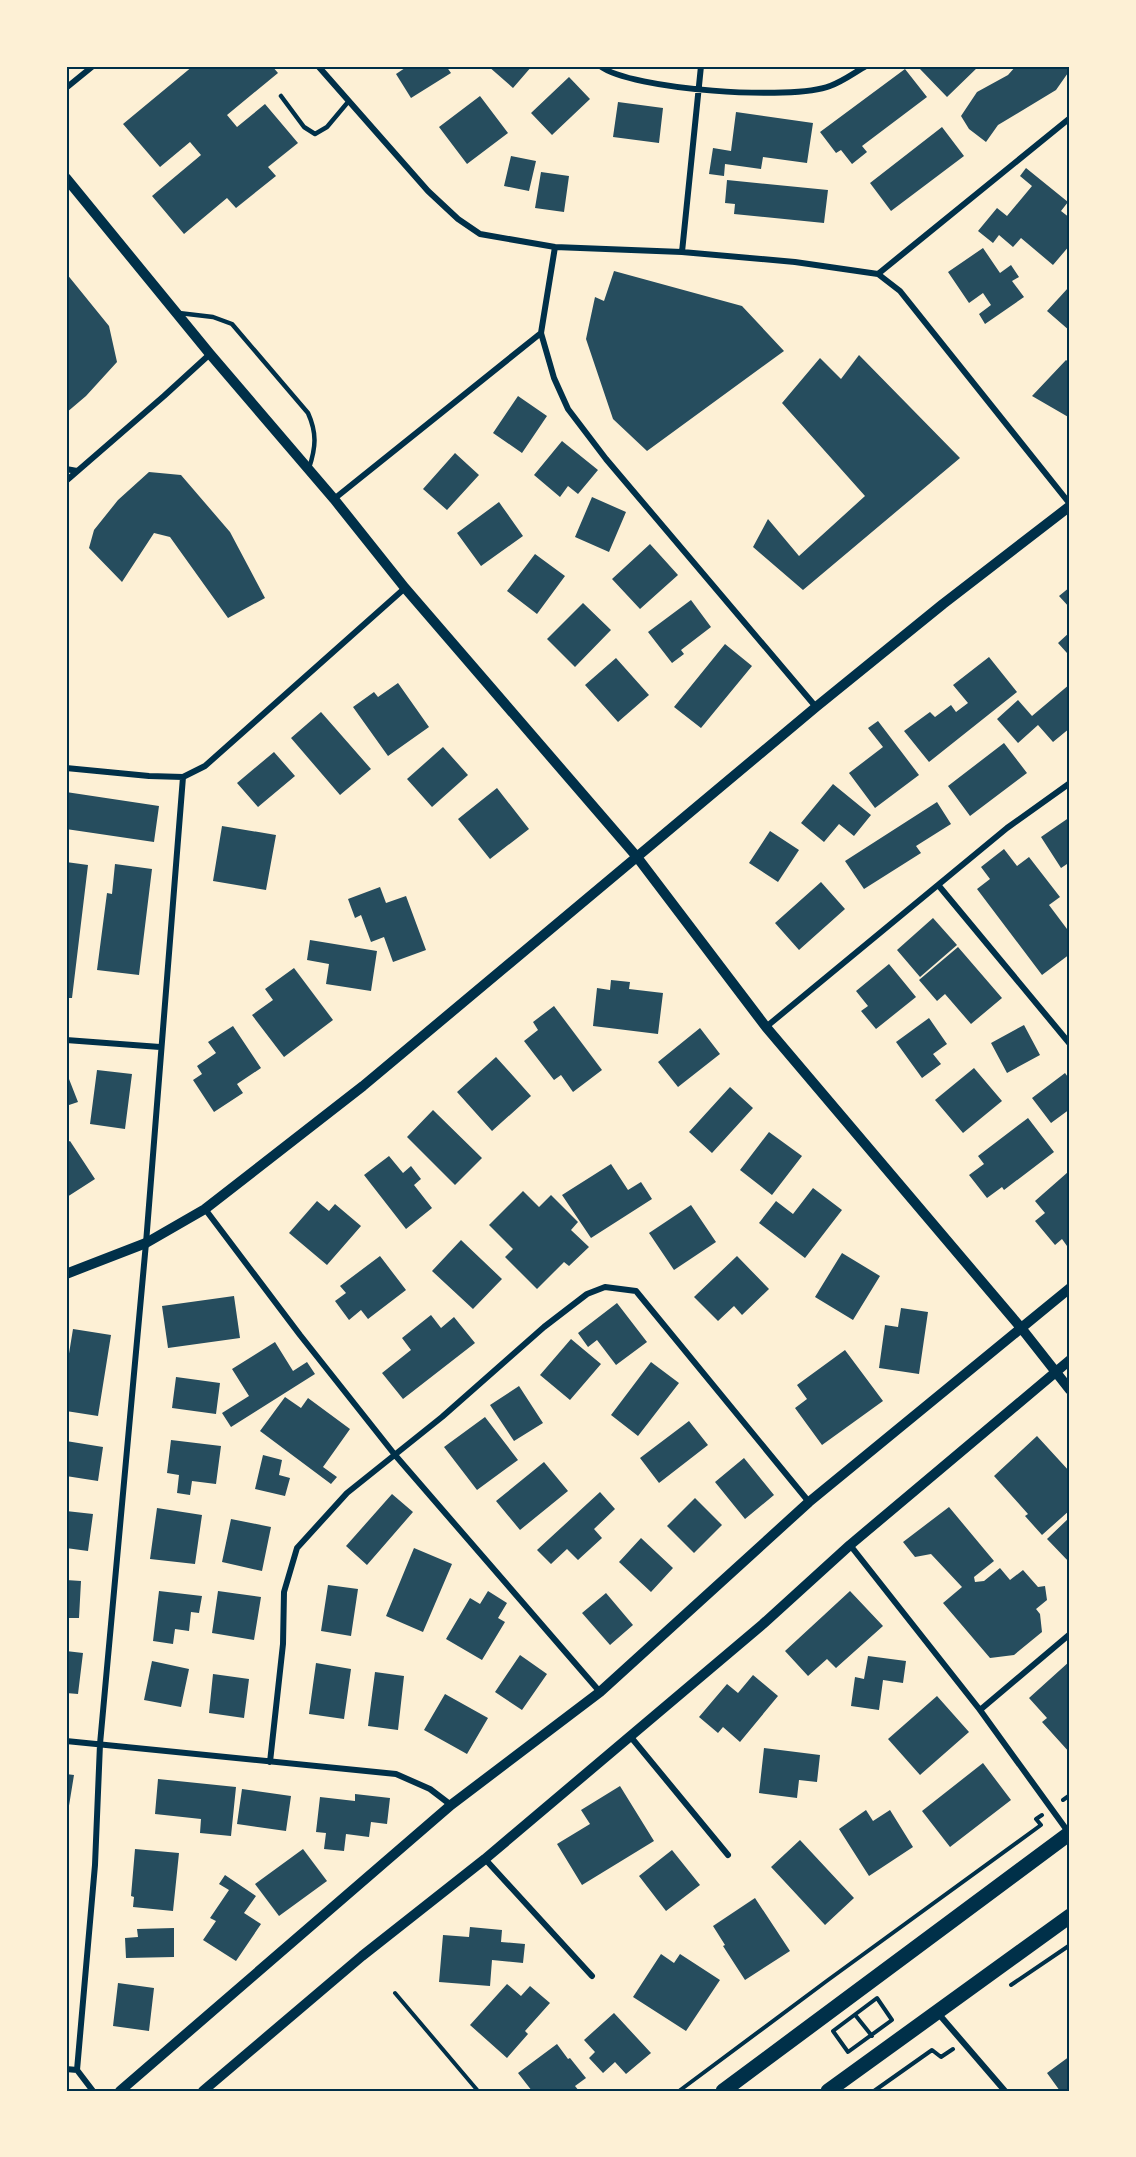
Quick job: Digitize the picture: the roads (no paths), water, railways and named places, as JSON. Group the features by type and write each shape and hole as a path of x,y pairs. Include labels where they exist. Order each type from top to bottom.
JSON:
{"main road":[{"path":"723,2091 1070,1833"},
{"path":"828,2091 1070,1916"}],"street":[{"path":"66,88 93,66"},
{"path":"66,1274 146,1243 205,1209 363,1086 816,707 1070,505 900,291 878,274 795,262 682,252 555,247 480,234 458,219 400,162 318,66"},
{"path":"600,66 607,72 648,84 783,94 829,87 866,66"},
{"path":"682,252 701,66"},
{"path":"878,274 1070,118"},
{"path":"66,178 178,312 210,354 334,499 405,588 637,857 766,1027 1022,1329 1070,1390"},
{"path":"555,247 541,333 554,378 568,409 606,459 816,707"},
{"path":"334,499 541,333"},
{"path":"66,481 210,354"},
{"path":"66,469 77,471"},
{"path":"66,768 183,777 205,766 405,588"},
{"path":"93,2091 77,2070 94,1865 100,1744 146,1243 183,777"},
{"path":"766,1027 1007,828 1070,783"},
{"path":"939,886 1070,1044"},
{"path":"66,1040 160,1047"},
{"path":"205,1209 300,1335 395,1455 600,1692"},
{"path":"270,1762 283,1644 284,1592 297,1548 347,1493 442,1417 544,1327 587,1294 605,1287 636,1291 809,1502"},
{"path":"120,2091 451,1805 600,1692 809,1502 1070,1288"},
{"path":"203,2091 362,1956 485,1860 763,1624 850,1545 1070,1360"},
{"path":"850,1545 980,1710 1070,1833"},
{"path":"980,1710 1070,1634"},
{"path":"630,1736 728,1855"},
{"path":"66,1741 396,1774 430,1789 451,1805"},
{"path":"485,1860 592,1976"},
{"path":"936,2011 1005,2091"},
{"path":"66,2069 77,2070"}],"lane":[{"path":"281,96 303,127 315,134 327,127 348,102"},
{"path":"178,312 213,317 232,324 308,413 315,430 315,450 308,470"}]}
